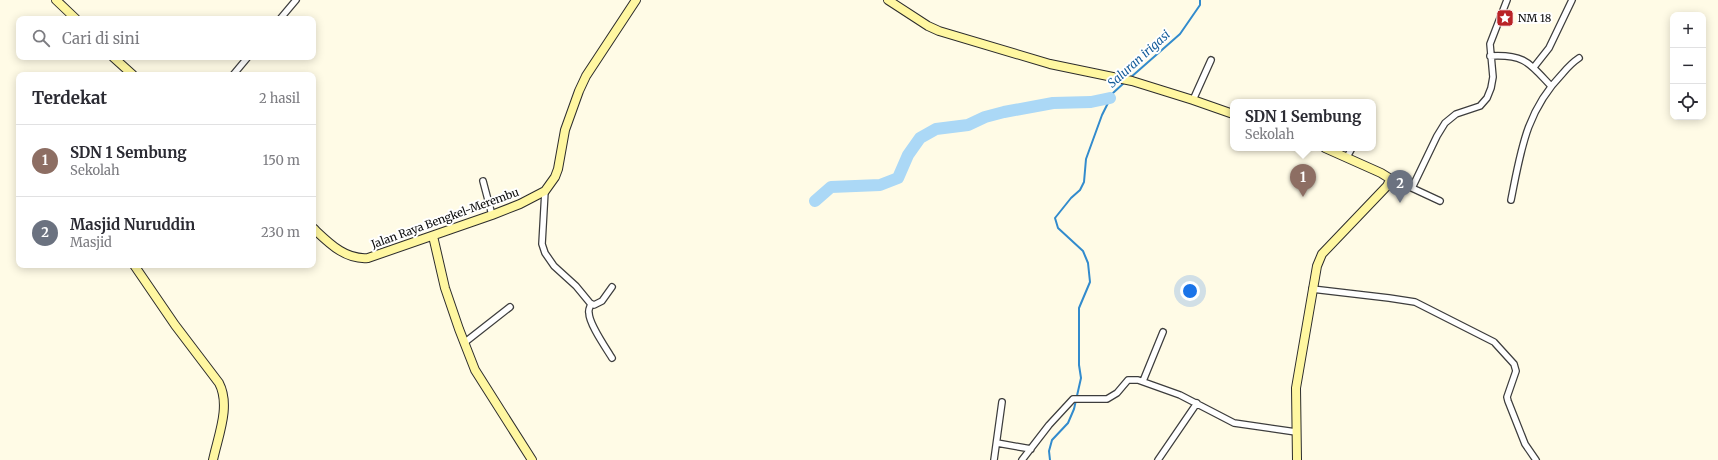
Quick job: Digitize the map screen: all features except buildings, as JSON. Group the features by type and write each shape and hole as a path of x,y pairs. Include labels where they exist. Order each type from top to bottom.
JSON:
{"street":[{"path":"56,0 73,16"},
{"path":"283,16 296,0"},
{"name":"Jalan Raya Bengkel-Merembu","path":"316,231 333,247 346,255 364,258 379,255 408,243 433,236 492,215 520,204 545,191 555,177 558,169 565,130 579,90 586,76 636,0"},
{"path":"888,0 928,26 939,30 1050,64 1132,81 1230,113"},
{"path":"1412,188 1437,136 1445,123 1456,114 1480,106 1487,98 1492,83 1489,48 1507,0"},
{"path":"1534,67 1549,48 1572,0"},
{"path":"1490,56 1512,56 1534,67 1552,86"},
{"path":"1511,200 1528,125 1540,102 1552,86 1579,58"},
{"path":"116,60 130,72"},
{"path":"236,72 246,60"},
{"path":"1193,100 1211,60"},
{"path":"1331,151 1385,175 1390,180 1412,188 1440,202"},
{"path":"1347,158 1350,151"},
{"path":"1297,460 1296,388 1317,266 1322,254 1387,186 1390,180"},
{"path":"483,181 492,215"},
{"path":"545,191 543,248 554,266 576,286 591,304"},
{"path":"433,236 445,288 475,370 532,460"},
{"path":"136,268 175,325 219,383 223,391 224,408 213,460"},
{"path":"591,304 596,304 602,301 612,287"},
{"path":"1312,289 1415,302 1494,342 1514,364 1516,371 1507,396 1508,401 1525,444 1536,460"},
{"path":"591,304 588,312 590,318 612,358"},
{"path":"464,343 510,307"},
{"path":"1143,381 1163,332"},
{"path":"1022,460 1073,399 1107,399 1117,393 1128,380 1143,381 1171,391 1230,421 1241,425 1296,432"},
{"path":"994,460 1002,402"},
{"path":"1158,460 1197,404"},
{"path":"997,443 1031,449"}],"waterway":[{"name":"Saluran irigasi","path":"1130,78 1180,34 1200,5 1200,0"},
{"name":"Saluran irigasi","path":"1050,460 1049,451 1052,440 1068,423 1074,409 1081,378 1079,365 1079,308 1090,282 1088,263 1083,251 1058,228 1055,218 1071,198 1080,190 1084,182 1086,159 1102,115 1113,93 1125,82"},
{"path":"815,201 831,187 880,185 898,178 908,155 920,138 936,129 968,125 985,117 1004,112 1053,103 1091,102 1110,98"}],"place":[{"name":"NM 18","path":"1505,18"},
{"name":"SDN 1 Sembung","path":"1303,197"},
{"name":"Masjid Nuruddin","path":"1400,203"}]}
